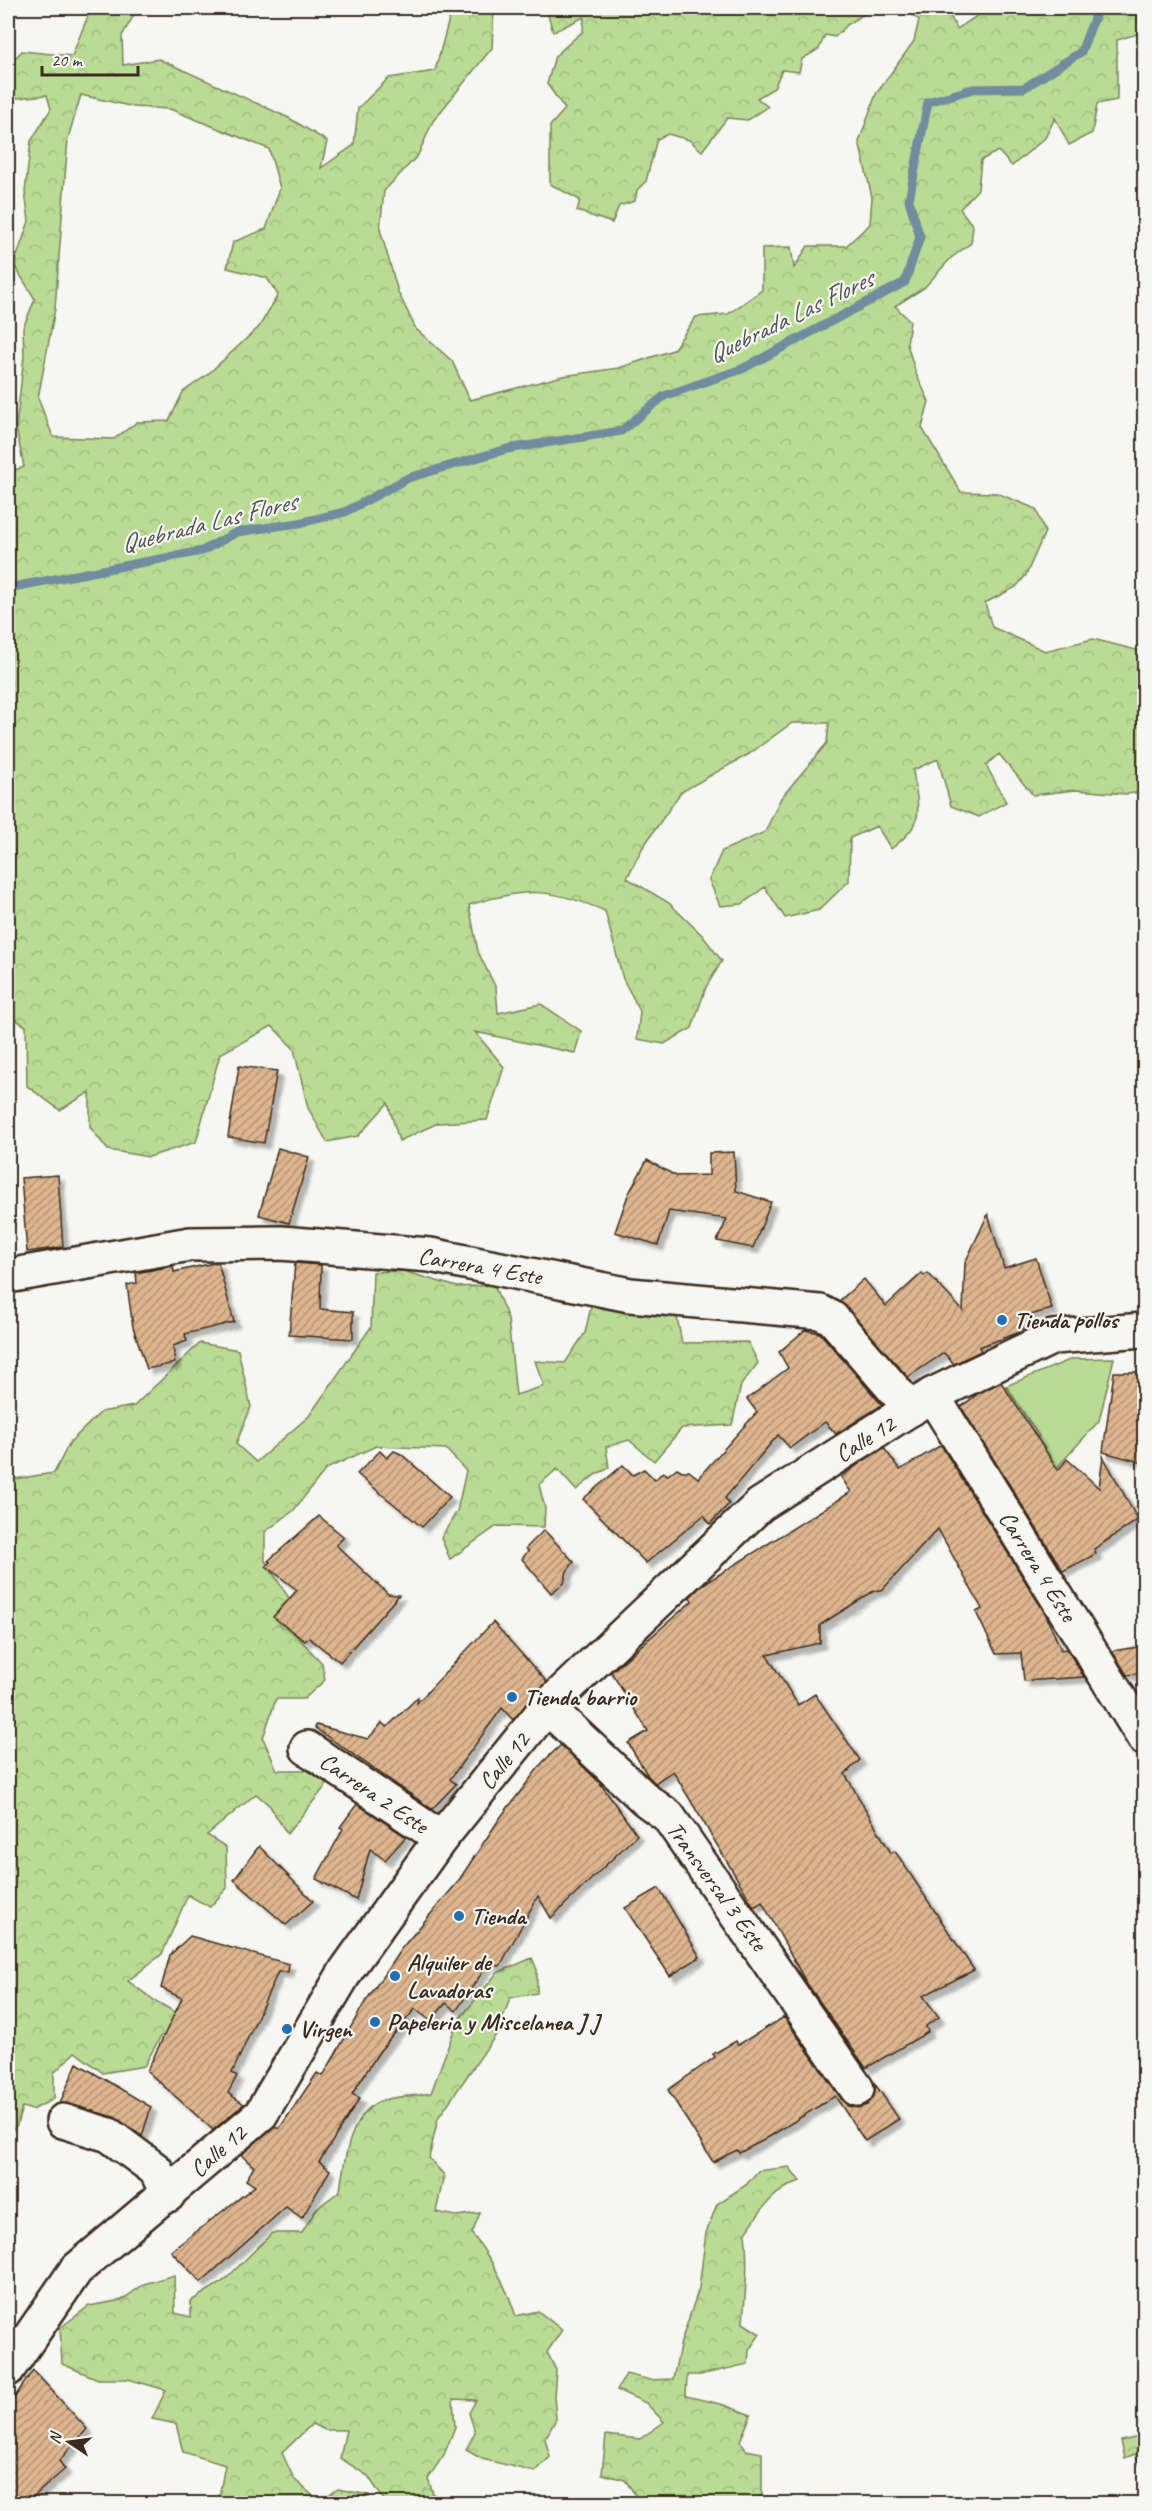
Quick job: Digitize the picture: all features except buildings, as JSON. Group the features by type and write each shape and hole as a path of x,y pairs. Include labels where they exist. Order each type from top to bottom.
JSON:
{"street":[{"name":"Carrera 4 Este","path":"8,1276 190,1244 281,1244 430,1255 630,1295 820,1312 832,1318 921,1402 1144,1738"},
{"name":"Calle 12","path":"8,2369 76,2270 168,2195 261,2114 347,1969 441,1838 548,1707 760,1505 921,1402 1053,1337 1144,1330"},
{"name":"Transversal 3 Este","path":"548,1707 646,1800 669,1816 857,2089"},
{"name":"Carrera 2 Este","path":"307,1748 441,1838"},
{"path":"63,2121 109,2135 156,2170 168,2195"}],"green space":[{"path":"91,8 138,8 122,36 123,65 159,59 289,118 327,141 321,168 354,145 358,108 389,78 435,71 452,8 494,8 492,48 433,121 418,155 384,191 380,229 398,292 416,329 452,361 470,400 563,376 619,368 673,350 696,317 728,314 762,290 762,248 791,247 794,268 808,246 846,246 870,224 872,197 859,142 876,94 914,41 919,20 902,8 946,8 957,29 989,8 1144,8 1144,32 1117,40 1117,100 1097,104 1092,133 1069,145 1055,118 1045,138 1012,166 998,151 981,160 978,189 960,209 973,226 971,243 951,258 924,288 895,306 910,321 907,344 916,374 929,401 922,428 961,492 997,493 1036,509 1045,532 1026,575 1016,587 985,603 992,627 1045,651 1093,639 1144,652 1144,792 1126,794 1075,790 1033,795 999,754 986,765 1006,802 979,817 951,806 938,759 913,770 918,806 915,823 910,831 891,849 877,826 850,838 849,881 819,910 785,918 765,887 742,904 720,906 709,880 722,851 765,832 781,798 827,743 829,723 792,723 749,754 681,792 643,847 627,878 669,903 702,935 722,961 706,987 692,1028 664,1044 637,1039 640,1011 623,979 605,911 553,894 506,895 469,905 478,952 496,988 498,1013 541,1004 581,1031 575,1053 475,1032 504,1067 487,1120 438,1123 399,1141 388,1103 358,1136 327,1142 308,1108 294,1049 272,1026 220,1054 196,1142 149,1157 108,1150 90,1127 90,1092 60,1110 27,1086 26,1026 8,1015 8,472 24,467 16,428 24,356 23,328 35,299 14,265 29,221 25,192 31,141 51,109 47,95 8,99 8,65 22,51 72,56","holes":["81,95 134,107 170,109 269,149 280,188 266,229 233,242 227,268 267,278 278,295 259,327 207,375 183,392 169,421 137,422 114,439 53,437 38,398 55,309 68,138"]},
{"path":"546,8 873,8 847,25 835,37 825,35 819,49 802,59 799,72 782,70 774,88 757,98 768,107 748,120 727,118 702,151 689,140 668,134 657,139 646,181 637,190 635,201 619,206 612,223 577,211 580,200 550,184 550,126 565,109 547,84 555,56 583,31 584,17 553,32"},
{"path":"403,1271 457,1287 494,1285 508,1319 516,1395 544,1386 535,1361 565,1363 585,1333 594,1293 675,1307 682,1343 748,1342 758,1363 741,1385 732,1425 682,1428 654,1461 629,1440 606,1447 609,1468 595,1475 576,1490 557,1469 539,1485 545,1508 544,1527 497,1526 450,1559 441,1538 457,1511 466,1471 446,1449 376,1446 326,1469 293,1511 265,1532 265,1561 289,1598 293,1632 322,1663 325,1680 304,1699 276,1699 263,1738 277,1770 309,1770 329,1782 287,1834 270,1806 256,1794 207,1835 226,1847 227,1888 210,1907 188,1895 162,1954 128,1981 154,2000 190,2021 179,2033 161,2036 144,2066 103,2073 75,2052 54,2073 54,2099 32,2110 22,2107 17,2125 8,2135 8,1480 54,1473 70,1442 101,1412 134,1406 200,1343 238,1350 251,1407 236,1444 256,1462 309,1416 371,1327 373,1272"},
{"path":"1114,1358 1099,1421 1042,1484 1020,1451 1039,1436 1006,1386 1072,1359"},
{"path":"532,1958 537,1970 537,1993 510,1998 498,2032 438,2118 429,2158 444,2175 436,2212 456,2216 480,2213 472,2234 498,2273 516,2316 538,2311 562,2330 547,2352 556,2370 554,2396 556,2419 545,2439 550,2457 535,2472 482,2459 466,2450 475,2432 469,2413 476,2400 453,2399 455,2427 444,2455 428,2478 436,2503 386,2503 368,2476 340,2458 346,2430 325,2430 312,2424 282,2453 294,2479 320,2502 338,2489 369,2495 368,2503 218,2503 225,2465 183,2452 176,2424 152,2419 166,2390 128,2379 98,2379 62,2364 60,2328 89,2306 122,2300 144,2284 174,2275 175,2313 191,2317 191,2301 225,2280 272,2233 302,2233 317,2208 340,2191 346,2153 361,2117 380,2101 431,2093 457,2022 497,1973"},
{"path":"789,2167 800,2181 775,2196 762,2209 745,2234 747,2268 743,2323 760,2334 749,2350 748,2364 700,2375 687,2375 686,2396 724,2405 751,2415 740,2441 746,2450 762,2453 762,2495 754,2503 674,2503 672,2497 652,2503 641,2503 625,2480 602,2474 606,2435 640,2439 664,2422 646,2403 617,2390 626,2374 650,2380 673,2379 681,2342 699,2288 706,2233 717,2204 746,2185 758,2171"},
{"path":"1144,2436 1144,2474 1135,2454 1125,2458 1121,2441"}],"waterway":[{"name":"Quebrada Las Flores","path":"8,588 202,551 237,532 299,523 345,512 408,478 507,449 621,431 664,396 742,369 905,282 920,237 909,200 928,102 973,89 1024,88 1081,52 1098,8"}],"place":[{"name":"Tienda pollos","path":"1002,1320"},
{"name":"Tienda barrio","path":"512,1697"},
{"name":"Tienda","path":"459,1916"},
{"name":"Alquiler de Lavadoras","path":"395,1976"},
{"name":"Papeleria y Miscelanea J J","path":"375,2022"},
{"name":"Virgen","path":"287,2029"}]}
